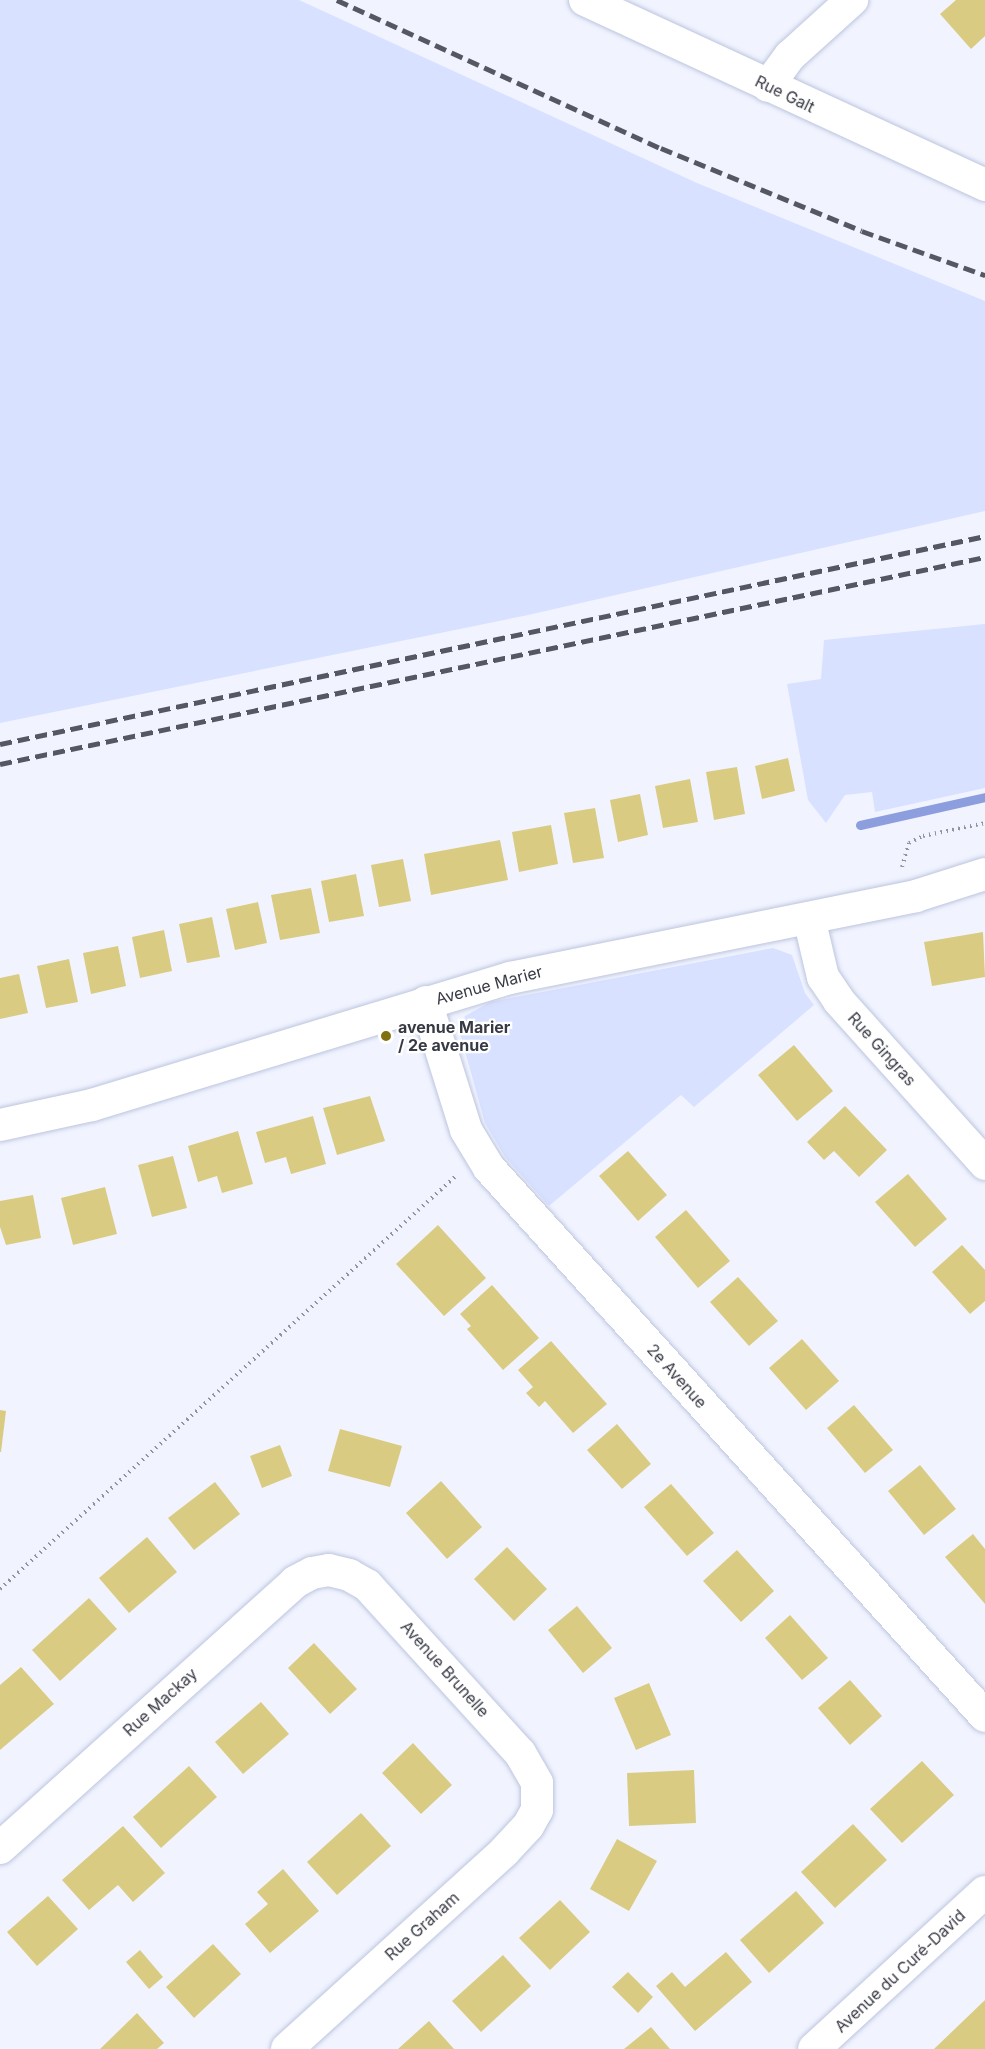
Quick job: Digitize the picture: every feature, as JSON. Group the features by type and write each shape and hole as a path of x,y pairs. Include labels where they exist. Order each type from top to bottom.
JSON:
{"street":[{"name":"Rue Galt","path":"585,0 985,185"},
{"path":"768,86 790,56 852,0"},
{"name":"Avenue Marier","path":"0,1125 92,1105 510,978 916,896 985,874"},
{"name":"Rue Gingras","path":"809,918 823,976 839,1001 985,1164"},
{"name":"2e Avenue","path":"426,1002 459,1112 479,1155 985,1716"},
{"name":"Avenue Brunelle","path":"328,1570 349,1575 377,1595 520,1753 534,1775 538,1792"},
{"name":"Rue Mackay","path":"0,1848 279,1594 312,1573 328,1570"},
{"name":"Rue Graham","path":"287,2049 515,1841 534,1818 538,1792"},
{"name":"Avenue du Curé-David","path":"814,2049 985,1892"}],"path":[{"path":"902,870 909,843 923,836 985,824"},
{"path":"0,1589 479,1155"}],"shaded area":[{"path":"0,0 299,0 697,183 985,301 985,511 528,615 0,723"},
{"path":"985,624 985,788 875,812 872,792 845,795 826,823 808,800 787,684 821,679 824,640"},
{"path":"773,948 792,955 805,993 814,1005 694,1107 681,1095 549,1206 505,1157 485,1123 460,1033 465,1016 490,1002"}],"building":[{"path":"956,0 985,0 985,36 971,49 940,14"},
{"path":"788,758 795,791 762,799 755,766"},
{"path":"737,767 745,814 714,820 706,772"},
{"path":"690,779 698,822 663,828 655,786"},
{"path":"640,794 648,835 618,842 610,800"},
{"path":"595,808 604,858 573,863 564,813"},
{"path":"551,825 558,864 519,872 512,832"},
{"path":"500,840 508,880 431,895 424,854"},
{"path":"403,859 411,901 379,907 371,865"},
{"path":"356,874 364,916 329,922 321,881"},
{"path":"311,888 320,933 280,940 271,895"},
{"path":"258,902 267,943 235,950 226,909"},
{"path":"212,917 220,957 187,963 179,924"},
{"path":"164,930 172,971 140,978 132,937"},
{"path":"983,932 985,977 932,986 924,942"},
{"path":"118,946 126,986 91,994 83,953"},
{"path":"69,959 78,1002 46,1008 37,966"},
{"path":"19,974 28,1013 0,1019 0,978"},
{"path":"794,1045 833,1091 797,1121 758,1075"},
{"path":"370,1096 385,1141 337,1155 323,1108"},
{"path":"845,1106 887,1150 859,1177 834,1151 824,1160 807,1142"},
{"path":"313,1116 326,1164 291,1174 286,1157 265,1163 256,1132"},
{"path":"238,1131 253,1184 222,1193 217,1176 198,1182 188,1146"},
{"path":"628,1151 667,1195 638,1221 599,1176"},
{"path":"173,1156 187,1208 152,1217 138,1165"},
{"path":"908,1174 947,1219 915,1247 875,1202"},
{"path":"105,1187 117,1234 73,1245 61,1198"},
{"path":"33,1195 41,1238 6,1245 0,1227 0,1201"},
{"path":"686,1210 730,1261 698,1288 655,1237"},
{"path":"438,1225 486,1278 444,1316 396,1264"},
{"path":"962,1245 985,1270 985,1301 970,1314 932,1272"},
{"path":"738,1277 778,1321 749,1346 710,1302"},
{"path":"492,1285 539,1338 503,1370 467,1329 471,1326 460,1314"},
{"path":"802,1339 839,1381 806,1410 769,1368"},
{"path":"551,1341 607,1404 573,1433 545,1401 539,1407 526,1393 533,1387 518,1370"},
{"path":"854,1405 893,1450 865,1473 827,1428"},
{"path":"0,1410 6,1411 1,1452 0,1452"},
{"path":"617,1424 651,1464 622,1489 587,1450"},
{"path":"340,1429 402,1446 390,1487 328,1471"},
{"path":"280,1445 292,1476 262,1488 250,1456"},
{"path":"920,1465 956,1509 924,1535 888,1491"},
{"path":"441,1481 482,1527 447,1559 406,1513"},
{"path":"215,1482 240,1514 194,1550 168,1518"},
{"path":"671,1484 714,1533 687,1556 644,1507"},
{"path":"973,1534 985,1549 985,1604 945,1557"},
{"path":"147,1537 177,1572 129,1613 99,1578"},
{"path":"507,1547 547,1589 514,1621 474,1579"},
{"path":"737,1550 774,1591 741,1622 703,1581"},
{"path":"89,1598 117,1629 60,1681 32,1650"},
{"path":"577,1606 612,1648 583,1673 548,1630"},
{"path":"790,1615 828,1658 802,1680 765,1638"},
{"path":"314,1643 357,1689 330,1714 288,1668"},
{"path":"21,1667 54,1704 0,1750 0,1685"},
{"path":"850,1680 882,1716 850,1745 818,1708"},
{"path":"649,1683 671,1735 636,1750 614,1698"},
{"path":"261,1702 289,1734 243,1774 215,1742"},
{"path":"413,1743 452,1785 421,1814 382,1773"},
{"path":"922,1761 954,1795 902,1843 870,1809"},
{"path":"189,1766 217,1797 161,1848 133,1817"},
{"path":"694,1770 696,1823 629,1826 627,1773"},
{"path":"361,1813 391,1846 337,1895 307,1862"},
{"path":"853,1824 887,1860 835,1908 801,1872"},
{"path":"123,1826 165,1873 133,1902 118,1885 89,1910 62,1880"},
{"path":"617,1839 657,1861 629,1911 590,1889"},
{"path":"283,1869 319,1911 270,1953 245,1924 268,1904 257,1892"},
{"path":"796,1891 824,1923 769,1973 740,1940"},
{"path":"48,1896 78,1929 37,1966 7,1932"},
{"path":"560,1900 590,1932 550,1970 519,1938"},
{"path":"213,1944 241,1974 194,2018 166,1987"},
{"path":"140,1950 163,1977 149,1989 126,1962"},
{"path":"726,1952 752,1982 695,2031 656,1986 672,1972 685,1987"},
{"path":"503,1955 531,1986 481,2032 452,2001"},
{"path":"628,1972 653,1997 638,2013 612,1987"},
{"path":"985,2000 985,2049 934,2049"},
{"path":"137,2013 164,2043 157,2049 100,2049"},
{"path":"429,2021 454,2049 398,2049"},
{"path":"651,2027 670,2049 624,2049"}],"waterway":[{"path":"860,825 985,797"}],"railway":[{"path":"337,0 661,148 862,231 985,275"},
{"path":"0,744 985,536"},
{"path":"0,764 985,557"}],"place":[{"name":"avenue Marier / 2e avenue","path":"386,1036"}]}
